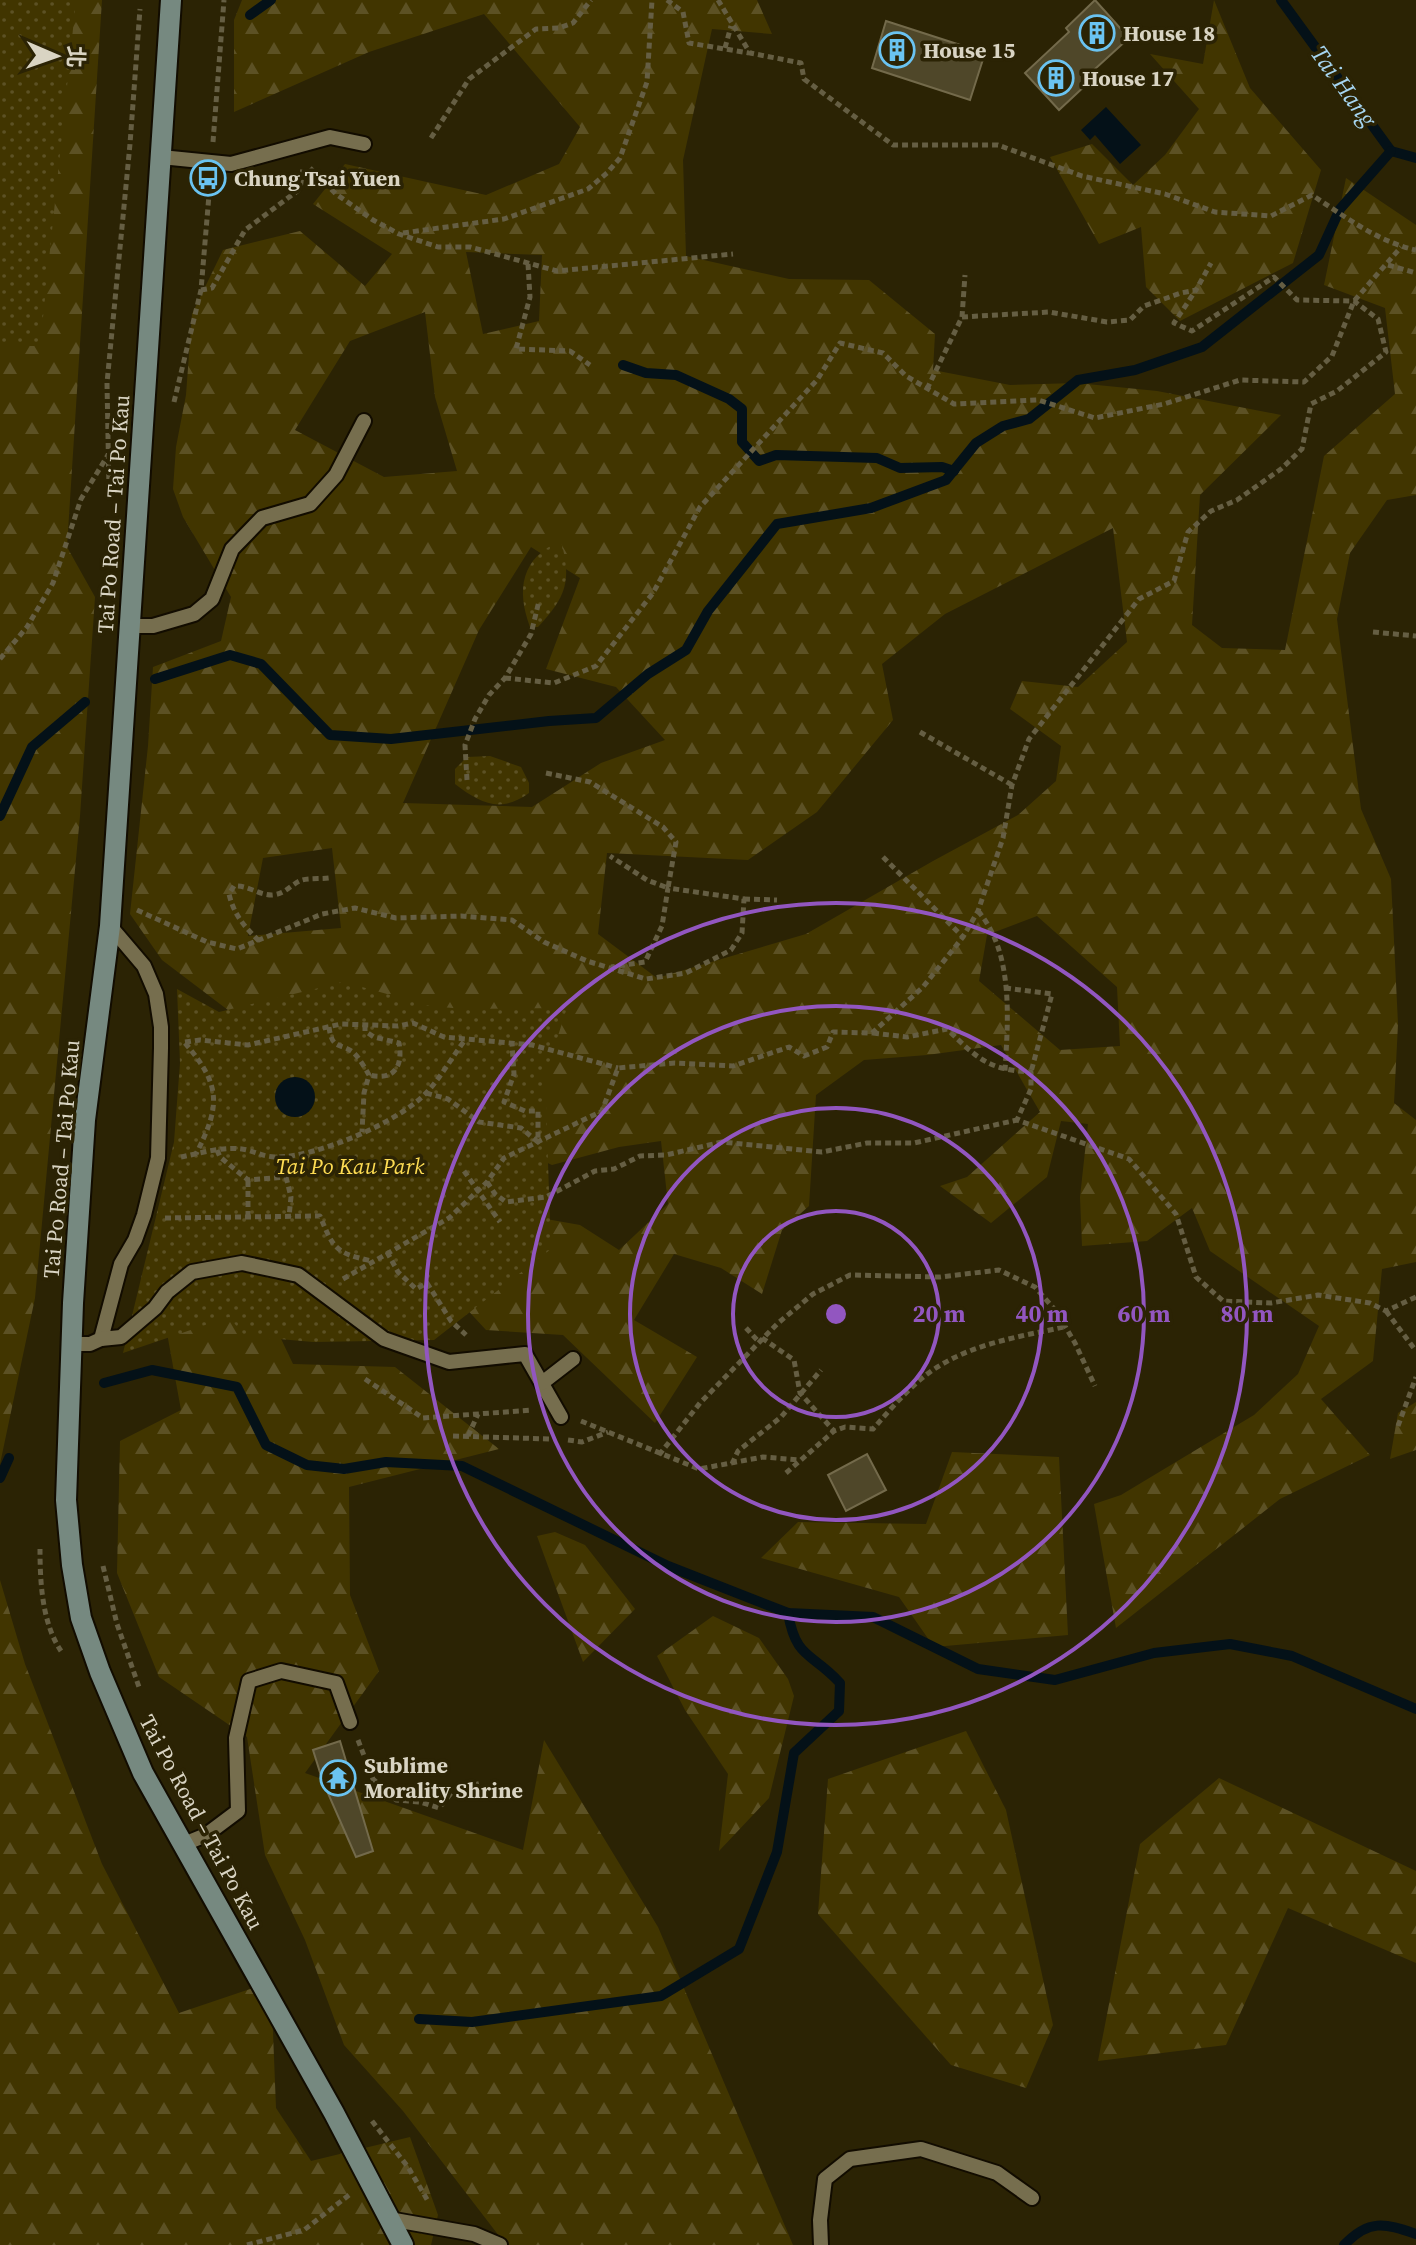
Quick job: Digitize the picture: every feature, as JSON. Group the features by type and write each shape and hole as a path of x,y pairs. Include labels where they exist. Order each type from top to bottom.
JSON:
{"main road":[{"name":"Tai Po Road – Tai Po Kau","path":"171,0 110,926 85,1120 66,1500 72,1565 81,1618 100,1672 143,1773 334,2113 403,2245"}],"lane":[{"path":"161,157 231,164 330,137 364,144"},
{"path":"129,626 153,626 194,614 212,599 232,549 262,518 310,504 336,475 364,421"},
{"path":"101,1339 121,1264 135,1240 144,1215 158,1158 161,1027 156,994 144,966 110,926"},
{"path":"72,1344 90,1344 101,1339 121,1337 192,1272 242,1263 298,1275 384,1339 449,1362 525,1354 559,1413"},
{"path":"542,1383 573,1359"},
{"path":"184,1844 206,1835 238,1811 236,1738 249,1681 281,1671 336,1683 350,1722"},
{"path":"821,2245 820,2220 825,2179 850,2159 921,2149 997,2173 1032,2198"},
{"path":"389,2219 474,2234 500,2245"}],"path":[{"path":"431,138 469,79 536,29 559,28 573,23 591,0"},
{"path":"399,234 504,219 588,189 607,173 620,158 647,82 652,0"},
{"path":"667,0 683,12 689,43 801,63 804,79 893,145 998,145 1082,176 1165,194 1215,212 1271,216 1312,195 1349,220 1401,247 1416,250"},
{"path":"718,0 750,53"},
{"path":"725,48 731,24"},
{"path":"201,290 212,288 245,230 300,189 304,162 336,194 373,220 399,234 438,247 470,247 557,271 733,254"},
{"path":"505,678 554,683 596,666 653,593 700,507 817,380 840,343 883,353 906,376 954,404 1038,400 1095,418 1164,404 1240,380 1304,382 1332,356 1354,301 1401,247"},
{"path":"872,1033 923,987 963,937 978,911 1003,838 1012,785 1029,739 1139,599 1174,581 1188,532 1211,511 1237,500 1281,469 1302,449 1311,404 1337,391 1386,352 1378,319 1354,301 1297,300 1274,277 1192,331 1174,323 1211,263"},
{"path":"528,264 530,297 516,349 570,351 590,365"},
{"path":"1388,265 1416,273"},
{"path":"927,389 962,317 965,275"},
{"path":"962,317 1049,312 1107,322 1130,320 1144,306 1196,290"},
{"path":"0,659 27,627 53,583 81,499 108,454"},
{"path":"467,780 465,745 475,719 489,695 505,678 531,634 539,601"},
{"path":"1373,632 1416,636"},
{"path":"920,732 1012,785"},
{"path":"546,773 590,782 663,827 676,842 662,926 645,962 611,967"},
{"path":"610,856 647,880 668,888 744,899 777,900"},
{"path":"883,857 963,937"},
{"path":"259,941 239,921 232,908 229,894 234,886 242,885 276,895 302,880 329,878"},
{"path":"133,907 207,942 237,949 322,914 355,908 396,918 461,916 512,920 544,942 587,961 646,979 686,973 731,950 742,933 744,899"},
{"path":"978,911 987,921 1000,954 1008,1021 1005,1071"},
{"path":"1005,988 1052,994 1031,1072 1031,1089 1017,1120"},
{"path":"196,1154 214,1112 214,1092 202,1063 184,1042 200,1040 248,1045 341,1024 413,1023 444,1037 532,1045 618,1068 675,1063 733,1066 789,1047 804,1056 827,1047 833,1032 907,1037 947,1029 977,1058 1005,1071 1031,1072"},
{"path":"329,1027 330,1039 338,1047 353,1052 369,1075 380,1077 392,1074 400,1063 399,1043 374,1037 365,1031 365,1025"},
{"path":"217,1150 220,1157 248,1180 286,1177 308,1155 405,1111 426,1093 466,1039"},
{"path":"512,1044 514,1074 504,1102 525,1111 538,1111 538,1142"},
{"path":"321,1292 449,1218 487,1182 504,1158 602,1111 618,1068"},
{"path":"362,1132 364,1093 369,1075"},
{"path":"426,1093 448,1099 479,1122 521,1128 538,1142"},
{"path":"487,1182 495,1194 506,1202 546,1197 595,1171 614,1169 640,1156 666,1155 722,1142 822,1152 867,1143 914,1143 1017,1120 1129,1159 1176,1214 1196,1277 1223,1301 1271,1303 1318,1295 1370,1303 1386,1311 1416,1351"},
{"path":"158,1158 217,1150 247,1150 278,1158 298,1153 308,1155"},
{"path":"464,1171 500,1222"},
{"path":"286,1177 291,1197 289,1217"},
{"path":"248,1180 248,1217"},
{"path":"144,1215 168,1218 320,1216 330,1241 344,1255 373,1261"},
{"path":"387,1252 398,1272 416,1289 427,1283 451,1321 474,1343 484,1358"},
{"path":"659,1455 700,1403 761,1340 813,1294 850,1275 940,1277 999,1270 1035,1287 1056,1311 1095,1386"},
{"path":"1386,1311 1416,1297"},
{"path":"786,1473 834,1431 845,1427 873,1429 929,1372 961,1355 1002,1340 1064,1327"},
{"path":"746,1328 794,1360 800,1393 834,1431"},
{"path":"732,1464 738,1451 781,1417 821,1370"},
{"path":"1398,1426 1416,1377"},
{"path":"365,1379 423,1418 559,1413 699,1469 763,1457 801,1460"},
{"path":"468,1436 478,1414"},
{"path":"567,1440 582,1442 609,1432"},
{"path":"453,1436 552,1439"},
{"path":"350,1722 373,1779 396,1800 420,1802 439,1808 453,1791 481,1783"}],"green space":[{"path":"0,0 102,0 67,547 95,597 80,816 35,1298 0,1464"},
{"path":"0,0 76,0 40,346 0,346"},
{"path":"242,0 757,0 772,34 712,29 683,160 686,256 789,279 869,280 935,334 933,370 1010,385 1077,383 1157,391 1281,415 1200,495 1192,625 1222,648 1285,650 1324,456 1395,394 1385,308 1324,285 1346,178 1416,225 1416,495 1387,500 1350,553 1337,619 1361,809 1391,879 1398,1024 1394,1103 1416,1120 1416,1262 1382,1269 1373,1361 1321,1399 1370,1455 1280,1499 1116,1628 1094,1504 1121,1495 1254,1415 1298,1374 1319,1326 1210,1251 1192,1208 1147,1241 1082,1246 1080,1197 1088,1124 1061,1121 1047,1177 991,1223 940,1186 967,1177 1040,1112 1001,1045 864,1060 816,1095 809,1206 782,1230 762,1294 721,1268 674,1254 634,1320 697,1357 655,1423 563,1335 486,1330 438,1278 518,1214 580,1225 619,1250 668,1204 661,1141 619,1147 552,1165 249,1026 162,960 130,914 153,667 221,641 231,597 183,517 173,489 176,447 186,395 192,314 223,250 300,231 365,286 392,254 313,204 345,164 486,195 559,164 580,127 484,14 369,52 234,112 234,20","holes":["466,252 542,255 539,321 483,334","425,312 435,397 457,471 384,477 295,430 350,341","1113,528 1127,642 1078,687 1022,681 1010,709 1061,746 1056,781 1018,815 806,934 657,978 598,934 607,853 748,860 817,812 893,720 882,664 945,614","531,547 580,578 546,669 616,687 665,740 601,763 532,807 403,803 479,630","332,848 341,928 248,936 263,858","1037,916 1117,987 1120,1046 1060,1050 979,981 987,935"]},
{"path":"1214,0 1250,88 1321,170 1293,263 1180,321 1146,287 1141,227 1099,244 1050,157 1092,144 1133,185 1165,155 1199,109 1150,54 1203,64"},
{"path":"561,541 566,567 564,588 555,607 538,627 530,627 523,600 525,576 537,556"},
{"path":"490,756 521,767 529,783 529,793 509,803 490,804 455,784 455,769 467,757"},
{"name":"Tai Po Kau Park","path":"344,982 430,1006 464,1009 567,1008 545,1076 551,1249 434,1340 313,1342 245,1336 229,1317 123,1353 174,1142 180,1063 177,989 219,1012"},
{"path":"254,1282 293,1364 395,1367 499,1449 349,1487 350,1595 379,1671 305,1773 523,1850 544,1740 658,1927 793,2245 506,2245 403,2111 344,2045 305,1940 265,1855 247,1737 159,1677 117,1573 120,1441 181,1410 167,1333"},
{"path":"1416,1402 1416,1450 1390,1459 1398,1413"},
{"path":"952,1452 1059,1457 1068,1635 934,1647 899,1597 761,1558 798,1522 926,1524"},
{"path":"555,1532 585,1545 635,1609 583,1662 537,1536"},
{"path":"0,1580 25,1664 102,1864 179,2013 271,1982 276,2108 311,2161 410,2137 438,2215 431,2245 0,2245"},
{"path":"713,1616 759,1638 788,1679 794,1696 769,1798 719,1851 728,1774 685,1710 657,1656"},
{"path":"966,1731 1006,1810 1053,2025 1026,2088 951,2065 818,1914 828,1779"},
{"path":"1219,1778 1416,1871 1416,1963 1288,1908 1226,2045 1098,2061 1140,1844"}],"shaded area":[{"path":"1106,107 1141,145 1120,164 1095,135 1090,140 1081,130"},
{"path":"295,1077 309,1083 315,1097 309,1111 295,1117 281,1111 275,1097 281,1083"}],"building":[{"path":"1095,0 1129,38 1084,79 1088,83 1059,110 1025,73 1069,32 1066,28"},
{"path":"886,21 985,53 970,100 872,68"},
{"path":"867,1454 886,1490 846,1511 828,1475"},
{"path":"340,1741 373,1851 356,1857 323,1782 313,1750"}],"waterway":[{"path":"250,15 271,0"},
{"name":"Tai Hang","path":"1281,0 1391,151 1416,158"},
{"path":"155,679 230,655 261,664 330,735 391,739 596,718 648,674 686,650 708,611 777,524 871,508 946,480 976,443 1003,426 1029,419 1078,380 1135,370 1202,347 1319,255 1340,209 1391,151"},
{"path":"623,365 646,373 676,375 729,399 742,409 742,442 759,461 776,455 877,458 900,468 942,467 954,471"},
{"path":"0,816 32,747 85,702"},
{"path":"104,1383 152,1370 237,1387 266,1445 307,1465 344,1469 386,1462 462,1466 668,1566 788,1613 873,1617 978,1669 1055,1680 1154,1653 1230,1644 1292,1656 1416,1709"},
{"path":"0,1478 9,1458"},
{"path":"419,2019 472,2022 661,1996 739,1949 777,1852 794,1753 839,1711 840,1683 801,1648 791,1628 788,1613"},
{"path":"1344,2245 1369,2227 1395,2227 1416,2234"}],"place":[{"name":"House 18","path":"1097,33"},
{"name":"House 15","path":"897,50"},
{"name":"House 17","path":"1056,78"},
{"name":"Chung Tsai Yuen","path":"208,178"},
{"name":"Sublime Morality Shrine","path":"338,1778"}]}
